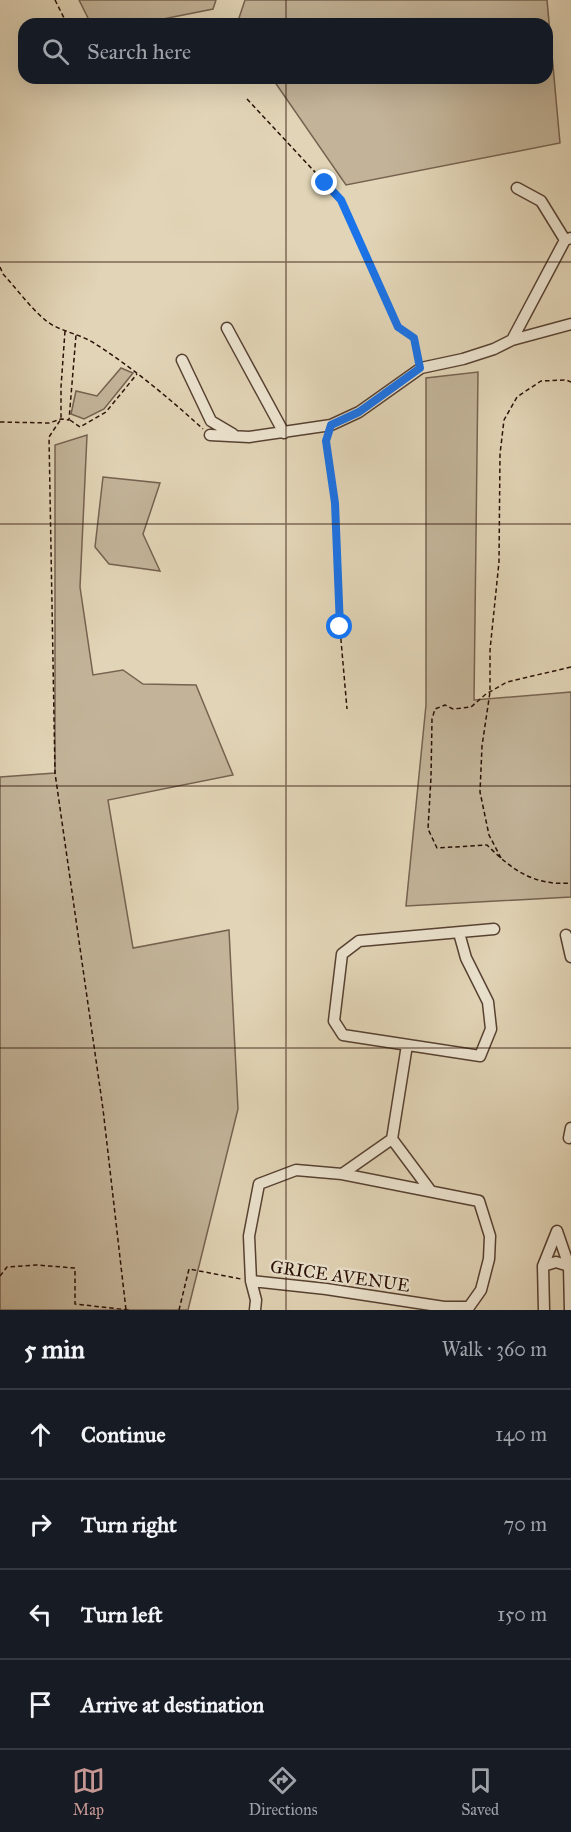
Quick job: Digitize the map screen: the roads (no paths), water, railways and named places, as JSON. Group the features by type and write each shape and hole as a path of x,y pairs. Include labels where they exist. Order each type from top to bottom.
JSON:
{"street":[{"path":"512,340 568,239 541,201 518,188"},
{"path":"210,435 249,437 331,425 359,412 420,368 463,359 494,349 512,340 571,324"},
{"path":"227,328 284,433"},
{"path":"182,360 211,421 239,437"},
{"path":"459,933 466,958 488,1002 491,1029 480,1056 343,1035 334,1021 342,954 359,941 494,929"},
{"path":"566,935 571,955"},
{"path":"407,1045 392,1139 430,1190"},
{"path":"342,1174 392,1139"},
{"name":"GRICE AVENUE","path":"342,1174 296,1170 259,1184 249,1236 251,1281 326,1289 444,1307 469,1307 481,1290 489,1259 490,1236 479,1201 430,1190"},
{"path":"342,1174 430,1190"},
{"path":"544,1310 543,1266 557,1231 569,1266 570,1310"},
{"path":"543,1266 556,1262 569,1266"},
{"path":"251,1281 256,1300 255,1310"}]}
